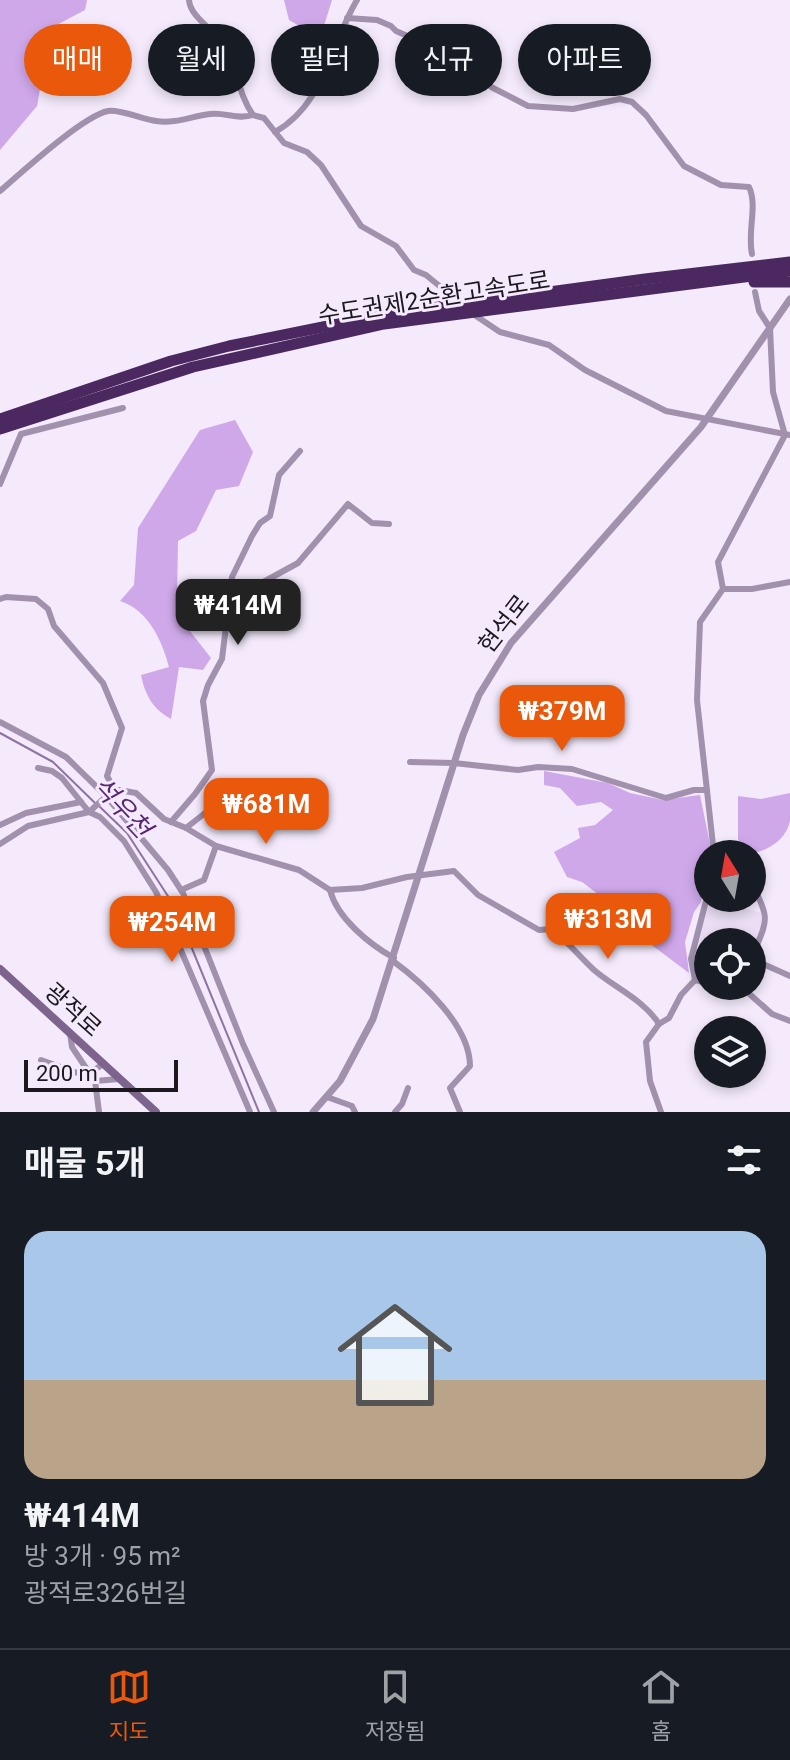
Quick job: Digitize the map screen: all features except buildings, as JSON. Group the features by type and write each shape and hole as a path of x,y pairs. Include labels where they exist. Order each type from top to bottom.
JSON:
{"highway":[{"path":"645,279 790,255"},
{"name":"수도권제2순환고속도로","path":"494,304 645,279 790,262"},
{"name":"수도권제2순환고속도로","path":"0,429 193,367 387,314 582,298 790,271"},
{"path":"582,298 741,283 790,282"},
{"name":"수도권제2순환고속도로","path":"0,419 171,361 229,346 282,341"}],"main road":[{"name":"광적로","path":"0,969 156,1112"}],"street":[{"path":"189,0 194,15 210,27 227,50 241,93 253,115"},
{"path":"275,132 317,90 357,0"},
{"path":"347,18 377,20 391,26 419,41 432,56 459,65 493,88 528,106 573,109 620,99 632,102 646,115 684,166 721,185 749,187 754,202 749,237 752,254"},
{"path":"0,191 57,142 96,115 111,110 155,121 178,122 209,114 264,118 284,143 307,152 321,165 361,226 396,246 414,270 426,275 487,326 515,338 549,345 585,370 666,411 787,435"},
{"path":"712,840 697,700 700,622 723,589 718,562 787,435 773,392 770,328 759,311 755,292"},
{"path":"707,419 790,299"},
{"path":"0,484 21,434 123,408"},
{"name":"현석로","path":"313,1112 327,1097 365,1038 474,705 511,643 707,419"},
{"path":"171,822 212,770 203,701 222,659 232,577 260,523 270,516 279,475 300,451"},
{"path":"231,594 256,586 298,563 348,504 372,523 389,524"},
{"path":"723,589 752,589 790,582"},
{"path":"0,599 36,599 48,609 54,626 103,683 122,728 107,776 115,791"},
{"path":"0,722 66,757 153,849 181,890 274,1112"},
{"path":"410,762 518,770 538,767 572,769 666,798 694,790 707,790"},
{"path":"38,768 52,771 62,778 81,802 124,841 156,892 203,995 250,1112"},
{"path":"186,828 205,813 235,799 268,802 310,788"},
{"path":"0,844 28,826 91,811 115,791 136,793 152,810 216,846 299,870 330,890 346,918 452,1015 467,1046 470,1066 450,1088 460,1112"},
{"path":"0,825 26,813 81,802"},
{"path":"181,890 204,880 216,846"},
{"path":"330,890 362,888 454,871 478,895 539,930 552,929 593,969 652,1014 659,1024"},
{"path":"694,947 691,959 694,975"},
{"path":"766,966 790,976"},
{"path":"661,1112 650,1081 646,1042 659,1024 669,1018 681,995 694,981"},
{"path":"757,1000 772,1014 790,1021"},
{"path":"70,1033 72,1047 88,1075"},
{"path":"41,1060 88,1075 95,1081 99,1112"},
{"path":"68,1069 83,1062"},
{"path":"88,1075 103,1064"},
{"path":"95,1081 119,1079"},
{"path":"395,1112 408,1088"},
{"path":"327,1097 352,1106 355,1112"}],"shaded area":[{"path":"0,0 87,0 85,10 59,24 24,24 24,96 39,96 37,106 0,150"},
{"path":"284,0 332,0 324,24 296,24 289,20"},
{"path":"235,420 253,452 239,486 216,490 196,531 178,541 177,597 186,626 211,658 203,670 179,667 171,719 151,701 141,675 169,667 162,647 146,619 130,605 120,601 134,585 138,528 200,430"},
{"path":"544,771 608,783 630,793 663,800 700,795 709,840 694,840 694,912 685,942 689,973 653,946 647,933 635,922 582,882 567,877 554,852 580,838 578,828 595,825 613,810 601,802 577,806 560,788 544,785"},
{"path":"790,793 788,828 779,840 766,849 766,840 738,839 738,796 761,799"},
{"path":"706,912 761,913 761,928 702,928"}],"waterway":[{"name":"석우천","path":"0,733 53,762 95,803"},
{"name":"석우천","path":"100,807 127,833 175,907 259,1112"}]}
